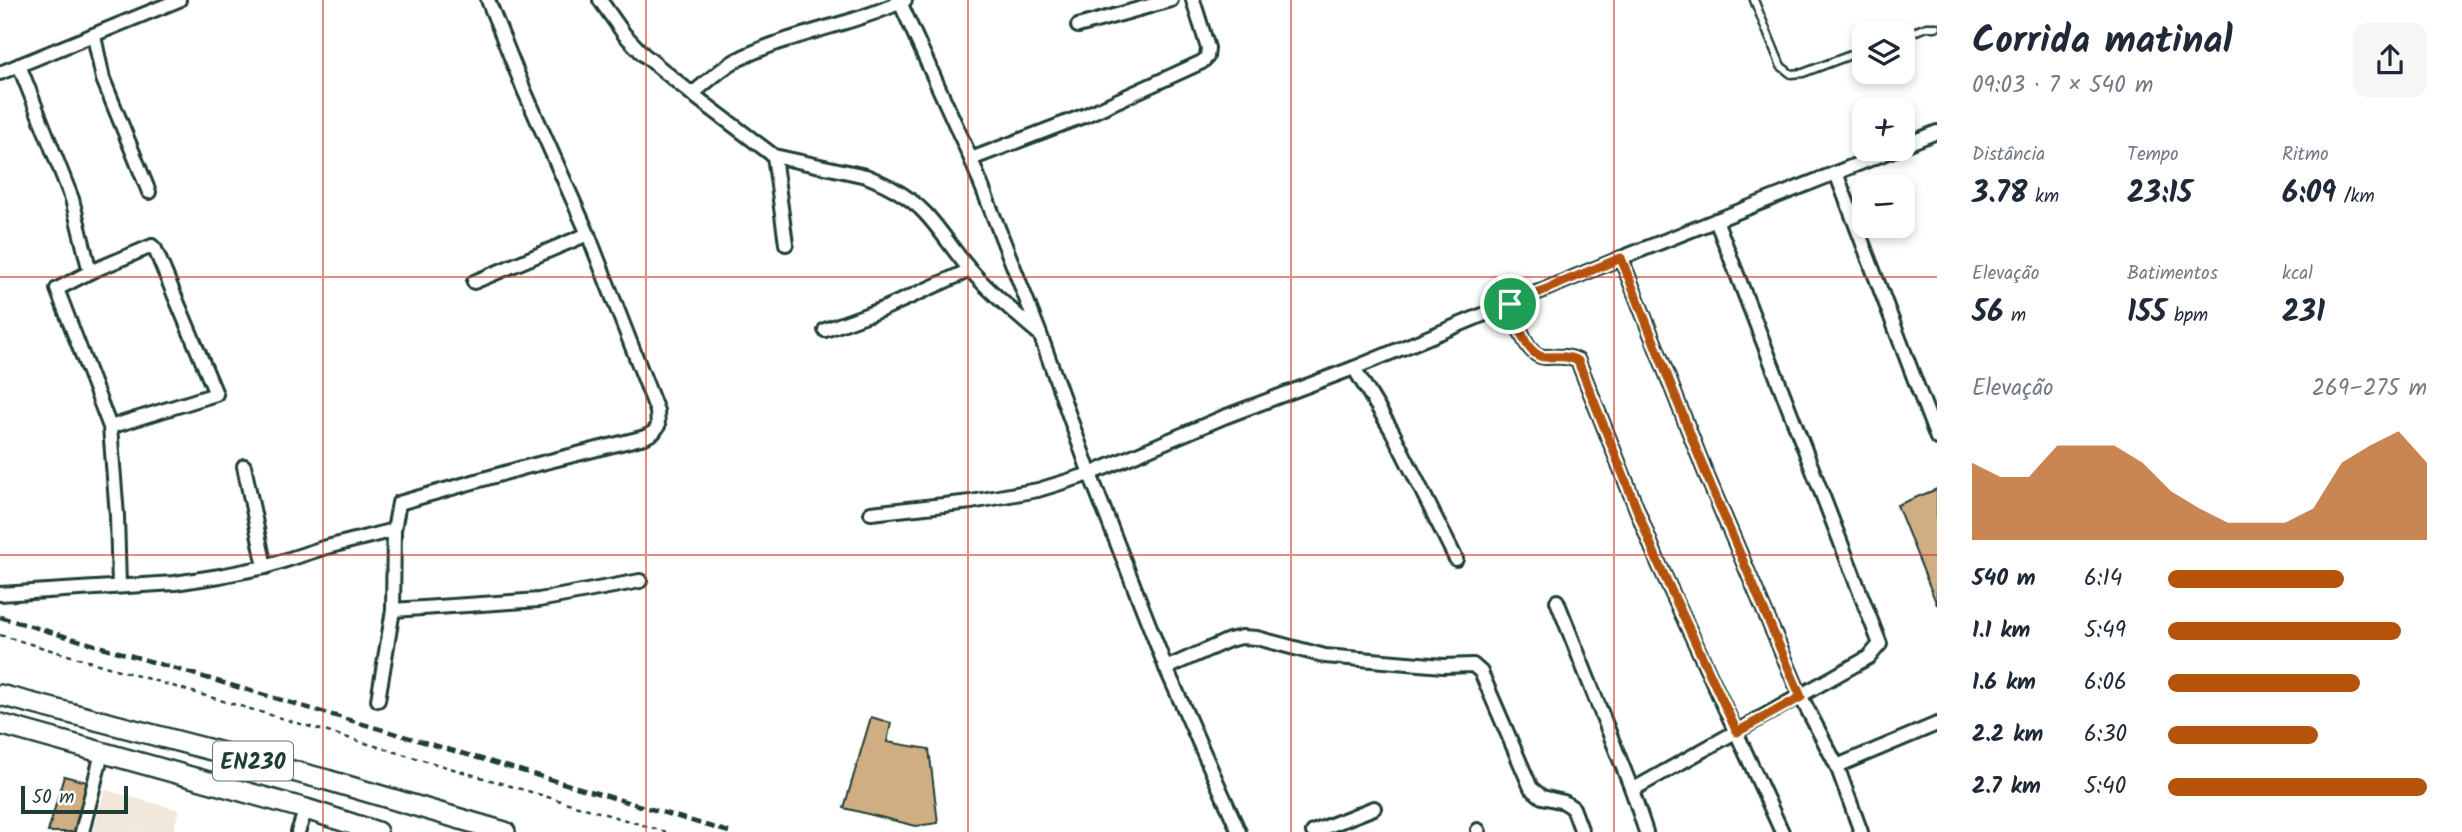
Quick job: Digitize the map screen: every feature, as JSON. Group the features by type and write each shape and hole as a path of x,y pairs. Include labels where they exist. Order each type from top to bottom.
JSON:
{"highway":[{"name":"EN230","path":"0,695 327,780 505,832"},
{"name":"EN230","path":"0,724 306,809 377,832"}],"street":[{"path":"0,73 179,0"},
{"path":"378,700 393,610 394,530 399,503 645,437 659,426 657,411 588,234 524,90 488,0"},
{"path":"600,0 624,34 643,54 774,156 866,176 880,182 924,212 970,270 1040,334"},
{"path":"1078,26 1171,0"},
{"path":"971,159 1086,115 1202,62 1207,57 1208,48 1193,0"},
{"path":"692,94 737,60 901,1 971,159 1166,668 1239,832"},
{"path":"94,36 103,79 149,192"},
{"path":"19,65 72,198 90,272"},
{"path":"1915,141 1937,132"},
{"path":"774,156 786,244"},
{"path":"871,513 971,502 1038,490 1090,474 1224,417 1354,368 1866,161"},
{"path":"1836,173 1937,438"},
{"path":"1632,790 1801,697 1869,657 1880,645 1716,220"},
{"path":"474,282 588,234"},
{"path":"110,427 214,395 216,392 152,246 57,289 110,427 119,586"},
{"path":"1621,258 1706,474 1801,697 1837,766 1860,832"},
{"path":"825,330 883,309 970,270"},
{"path":"1510,304 1531,351 1541,357 1570,356 1578,361 1657,560 1783,832"},
{"path":"1354,368 1392,431 1456,559"},
{"path":"244,466 265,567"},
{"path":"0,594 175,583 265,567 323,548 394,530"},
{"path":"393,610 539,600 640,581"},
{"path":"1557,601 1646,832"},
{"path":"1166,668 1242,636 1325,656 1443,666 1473,665 1481,672 1531,788 1542,797 1564,802 1573,808 1582,832"},
{"path":"1837,766 1937,724"},
{"path":"82,832 102,753"},
{"path":"1312,832 1374,808"},
{"path":"298,832 306,809"}],"lane":[{"path":"1754,0 1781,66 1791,74 1803,73 1852,55"},
{"path":"1915,31 1937,27"}],"path":[{"path":"0,635 666,832"}],"shaded area":[{"path":"105,790 179,810 173,832 93,832"}],"building":[{"path":"1937,489 1937,605 1897,505"},
{"path":"871,717 891,723 887,742 929,749 938,823 916,826 844,808"},
{"path":"64,776 94,784 80,832 48,832"}],"railway":[{"path":"0,617 729,832"}],"route":[{"path":"1621,258 1706,474 1801,697 1737,732 1657,560 1578,361 1570,356 1541,357 1531,351 1510,304 1621,258"}]}
